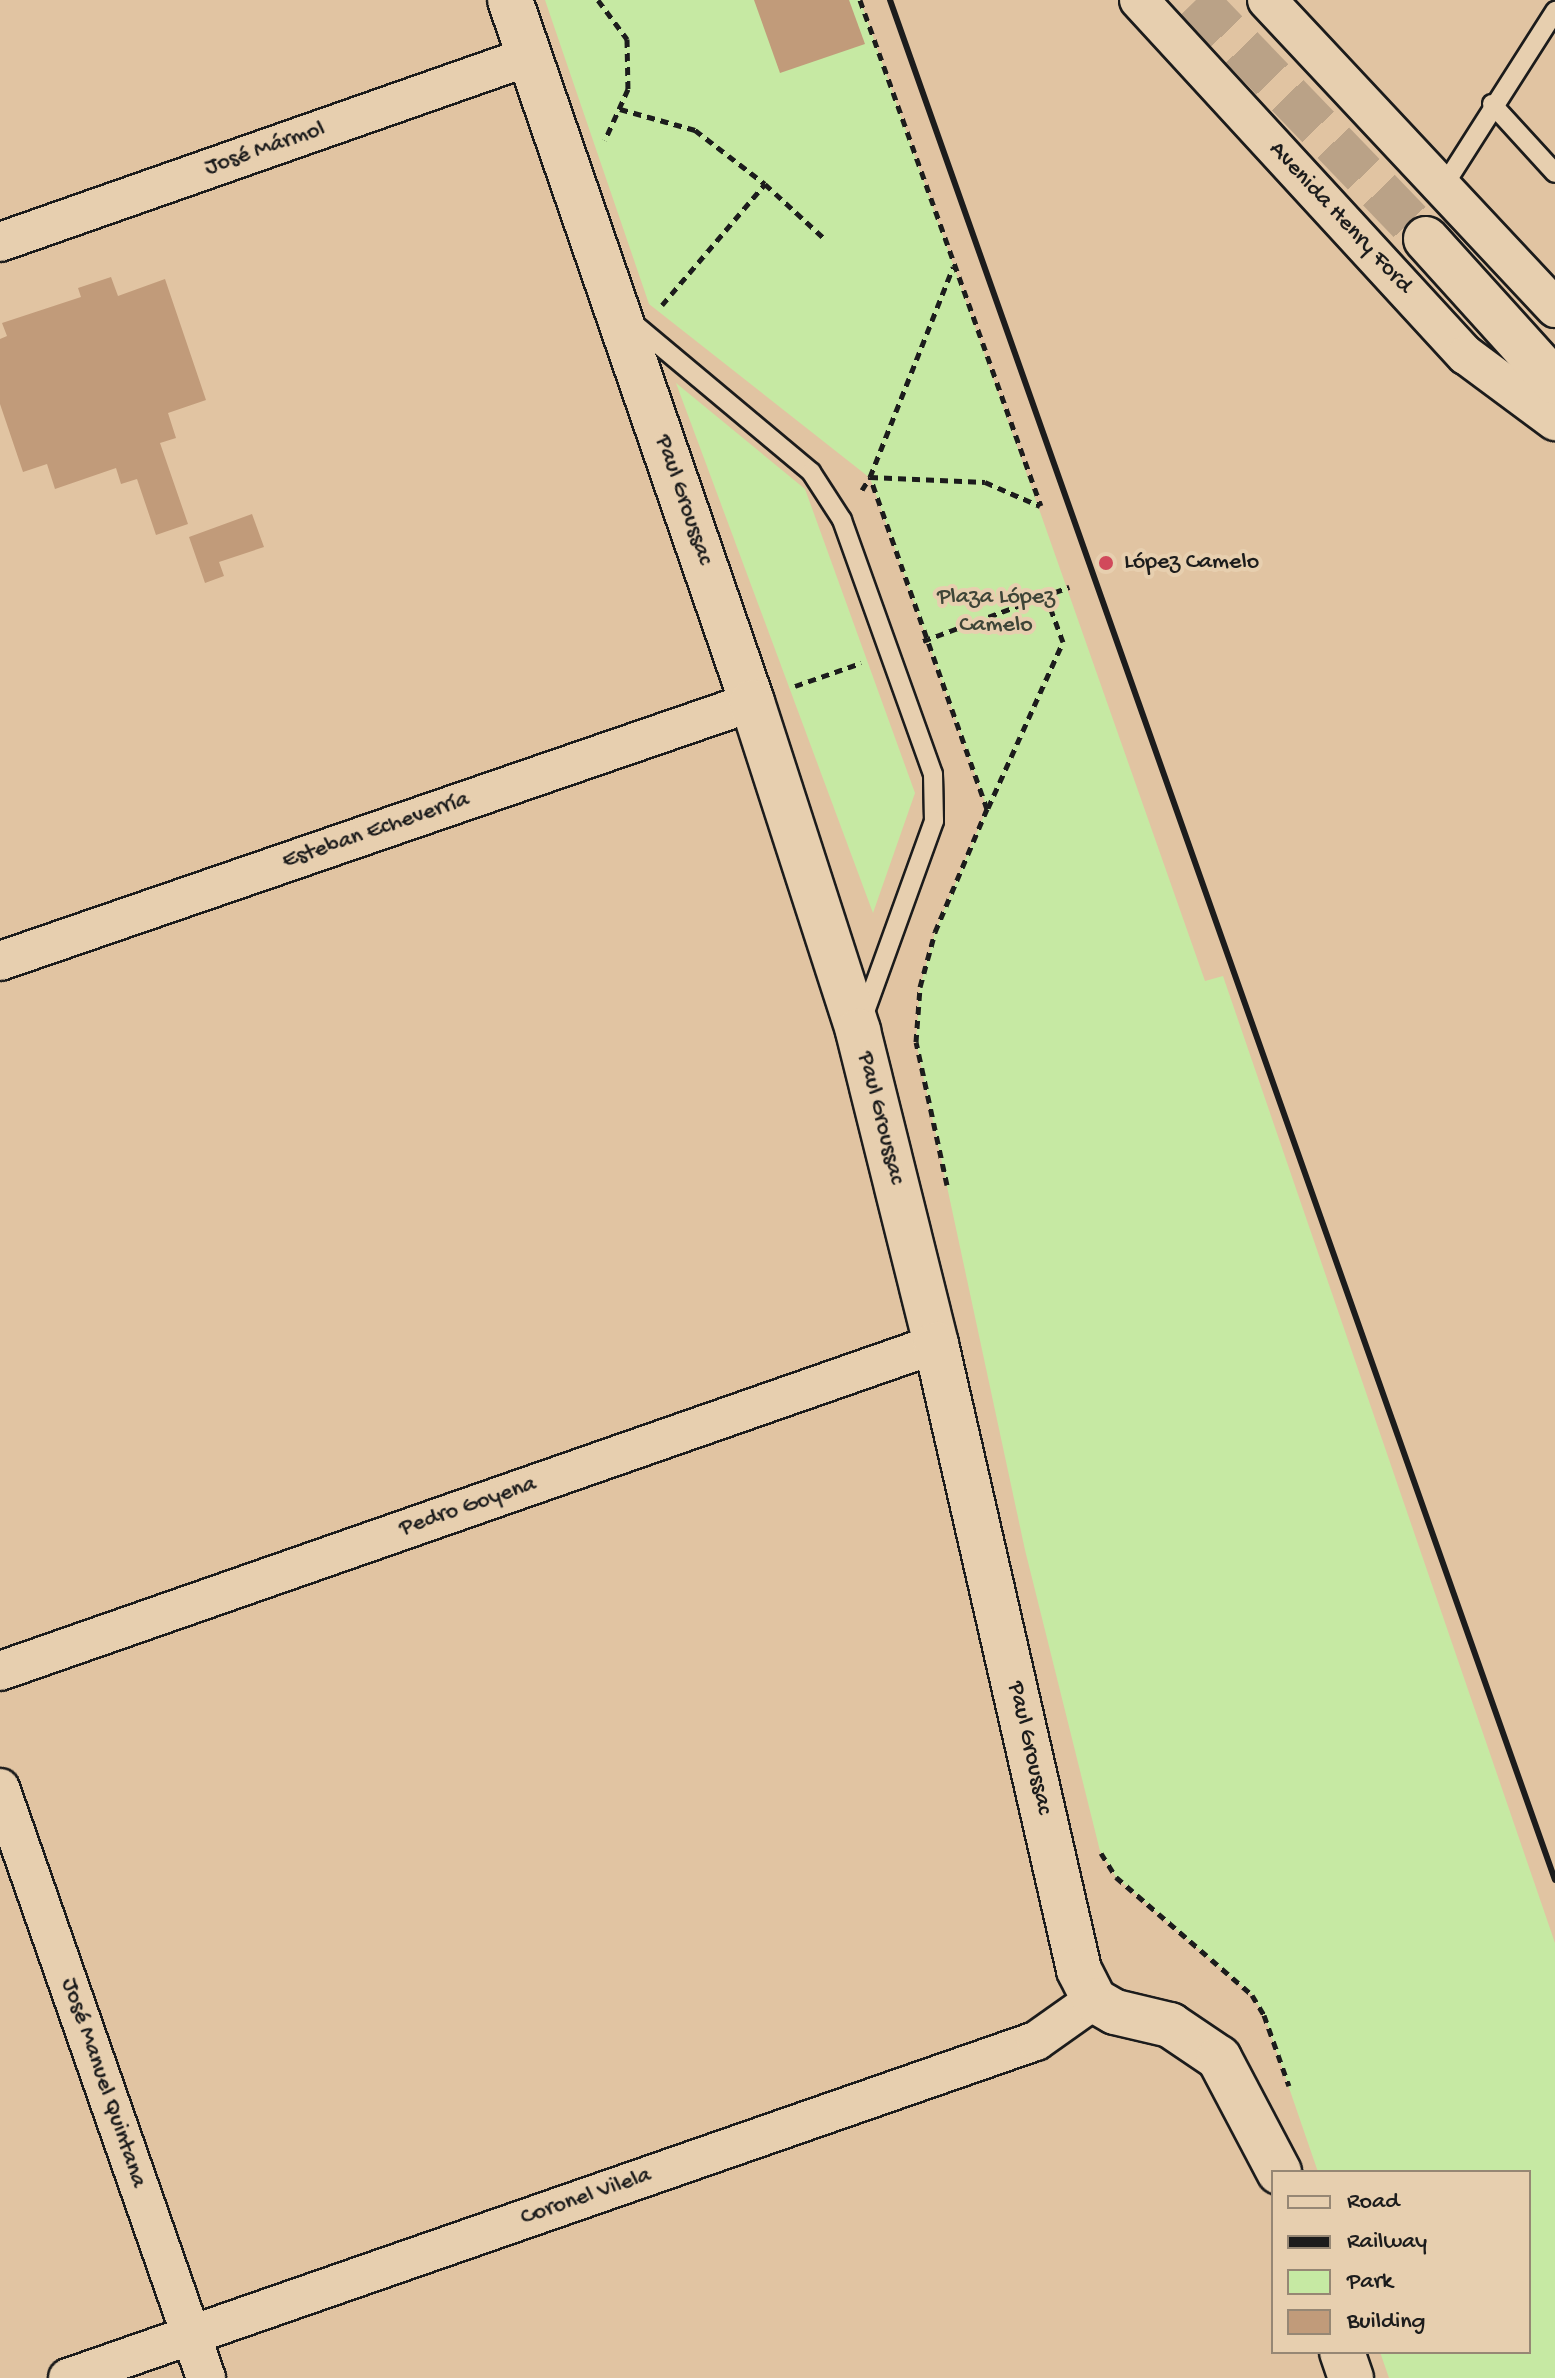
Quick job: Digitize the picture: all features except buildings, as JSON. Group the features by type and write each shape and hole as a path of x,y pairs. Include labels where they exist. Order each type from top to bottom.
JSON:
{"street":[{"name":"Paul Groussac","path":"510,0 575,188 629,320 858,1031 936,1344 1079,1970 1094,2000"},
{"name":"Avenida Henry Ford","path":"1139,0 1466,355 1555,421"},
{"path":"1267,0 1555,308"},
{"name":"José Mármol","path":"0,242 530,56"},
{"name":"Avenida Henry Ford","path":"1426,239 1555,382"},
{"name":"Esteban Echeverría","path":"0,961 752,702"},
{"name":"Pedro Goyena","path":"0,1671 936,1344"},
{"name":"José Manuel Quintana","path":"0,1788 206,2378"},
{"path":"1094,2000 1115,2012 1170,2025 1219,2058 1278,2170"},
{"name":"Coronel Vilela","path":"68,2378 1036,2041 1094,2000"},
{"path":"1343,2354 1351,2378"}],"lane":[{"path":"1443,187 1492,104 1555,11"},
{"path":"1492,104 1555,173"},
{"path":"629,320 811,472 842,520 933,774 934,821 858,1031"}],"path":[{"path":"575,188 628,89 627,39 598,0"},
{"path":"860,0 1041,506 985,482 870,477"},
{"path":"620,109 695,130 765,184 826,240"},
{"path":"629,320 765,184"},
{"path":"842,520 870,477 953,267"},
{"path":"870,477 987,809"},
{"path":"949,1196 916,1042 920,987 935,932 1063,642 1046,596"},
{"path":"1100,1851 1116,1877 1252,1995 1264,2015 1294,2101"}],"green space":[{"name":"Plaza López Camelo","path":"545,0 860,0 1205,981 1223,976 1555,1943 1555,2378 1389,2378 1381,2354 1531,2354 1531,2170 1317,2170 1264,2015 1252,1995 1116,1877 1100,1851 1025,1550 916,1042 920,987 935,932 987,808 870,478 649,304"},
{"path":"676,383 805,489 915,793 873,913"}],"tunnel":[{"path":"1196,0 1426,239"}],"railway":[{"path":"890,0 1555,1880"}],"place":[{"name":"López Camelo","path":"1106,563"}]}
